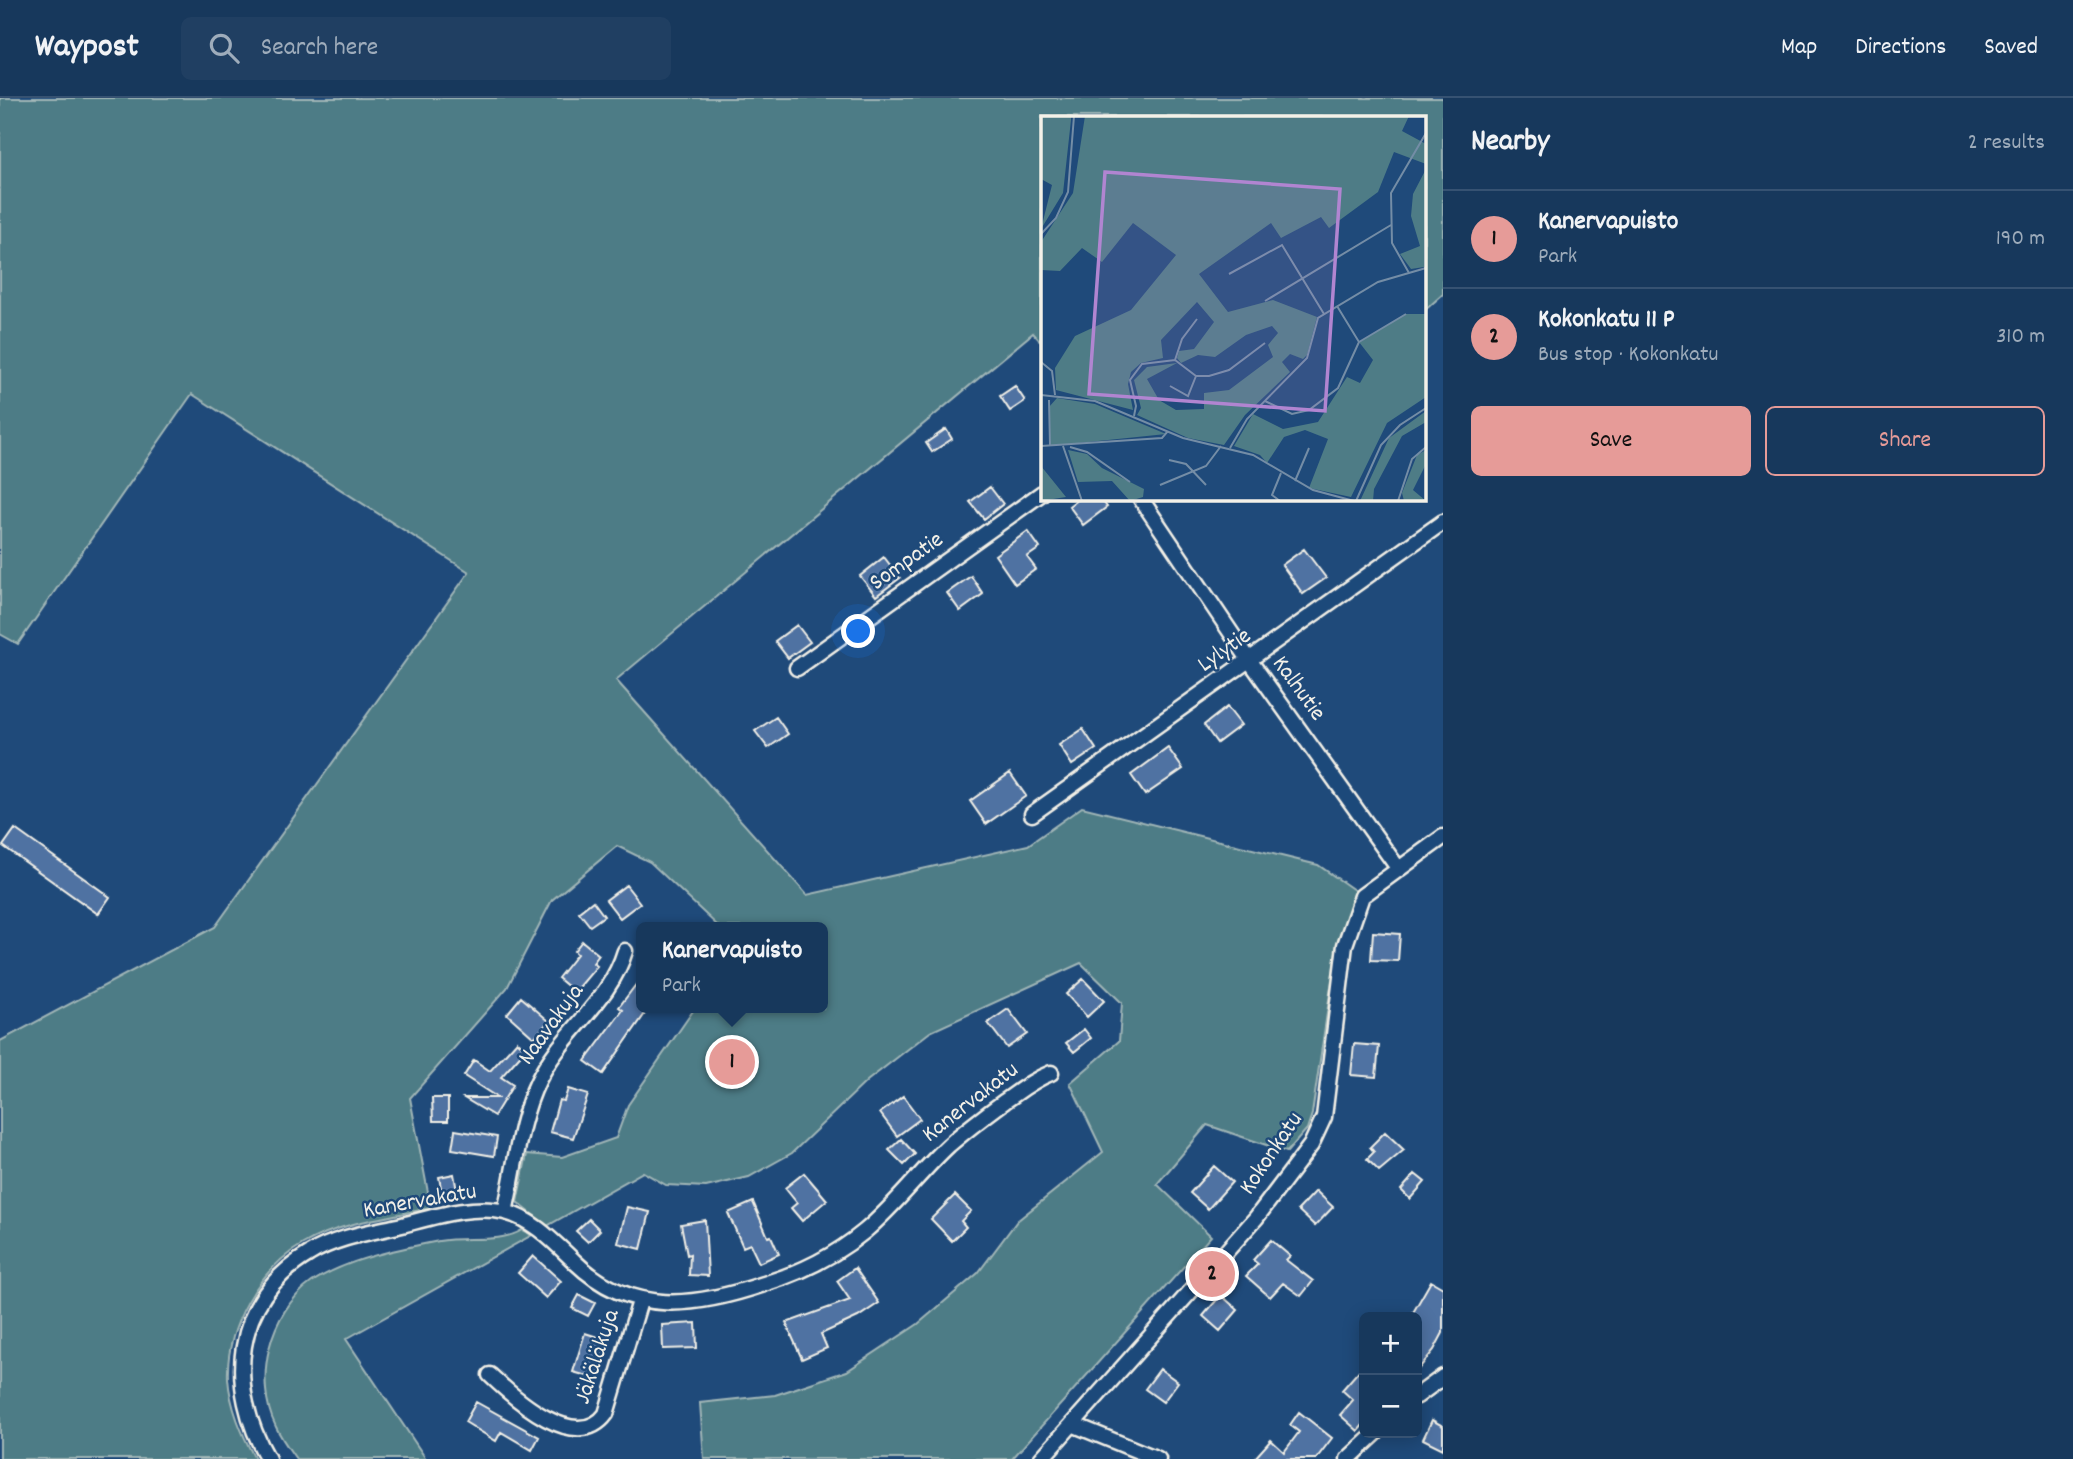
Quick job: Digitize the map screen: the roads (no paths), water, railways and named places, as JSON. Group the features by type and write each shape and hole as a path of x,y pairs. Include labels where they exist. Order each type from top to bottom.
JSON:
{"street":[{"name":"Sompatie","path":"797,668 1041,494"},
{"name":"Kalhutie","path":"1142,500 1250,661 1398,868"},
{"name":"Lylytie","path":"1032,814 1443,522"},
{"name":"Kokonkatu","path":"1041,1459 1255,1218 1311,1145 1324,1118 1345,945 1362,896 1443,837"},
{"name":"Naavakuja","path":"505,1212 526,1114 538,1080 561,1046 618,975 625,951"},
{"name":"Kanervakatu","path":"268,1459 246,1413 240,1378 242,1352 260,1301 280,1275 309,1253 339,1241 456,1213 505,1212 538,1228 583,1270 640,1301 688,1302 723,1296 764,1284 817,1262 864,1233 950,1144 1034,1079 1051,1073"},
{"name":"Jäkäläkuja","path":"489,1375 520,1402 564,1426 587,1430 599,1424 606,1414 640,1301"},
{"path":"1422,1392 1443,1377"},
{"path":"1072,1424 1158,1459"},
{"path":"1348,1459 1371,1438"}],"place":[{"name":"Kanervapuisto","path":"732,1062"},
{"name":"Kokonkatu 11 P","path":"1212,1274"}]}
